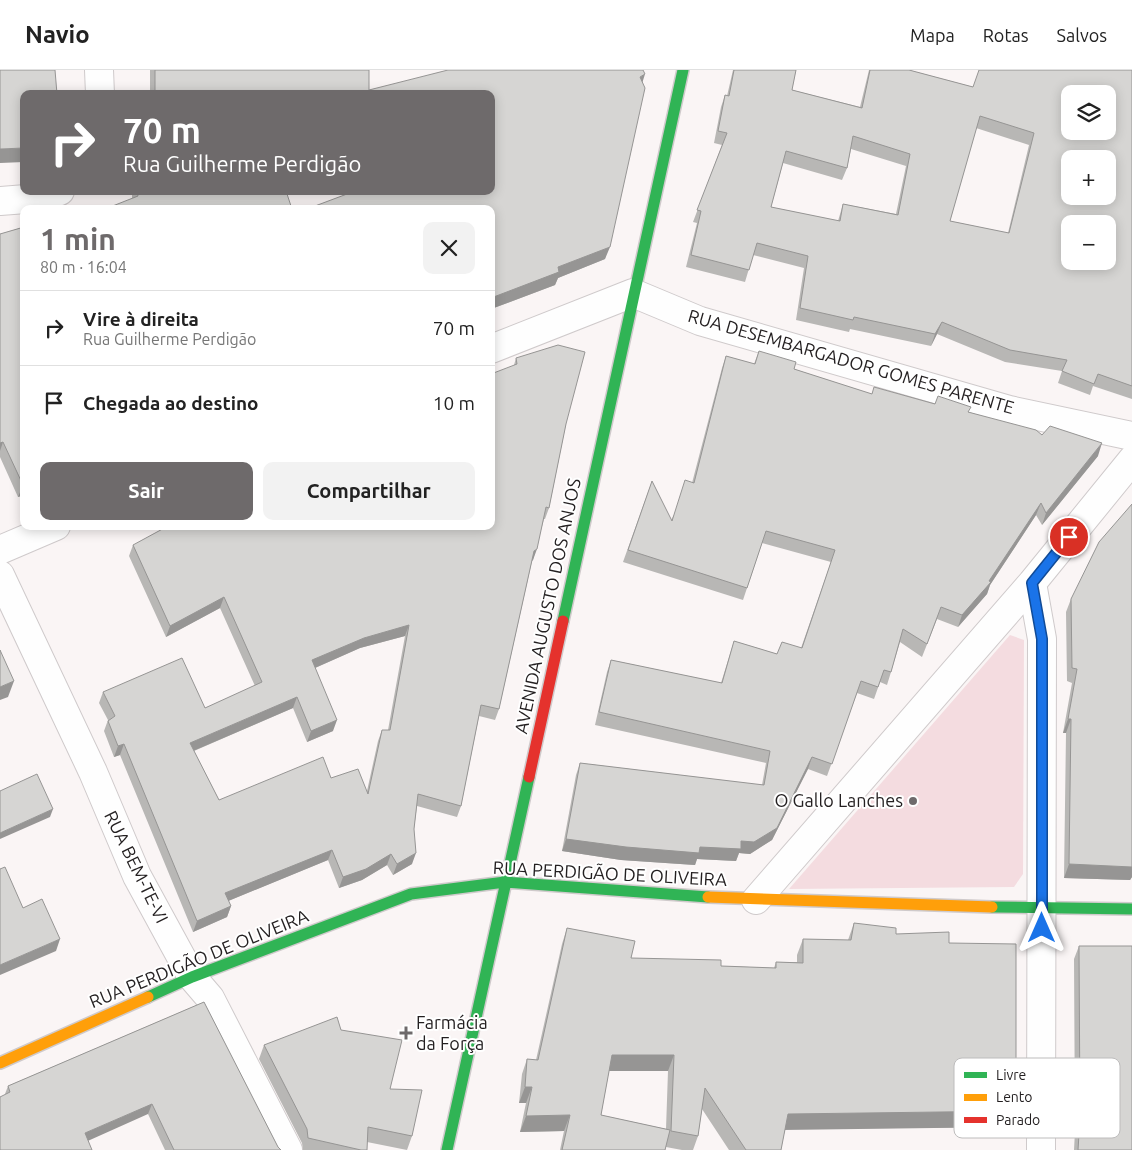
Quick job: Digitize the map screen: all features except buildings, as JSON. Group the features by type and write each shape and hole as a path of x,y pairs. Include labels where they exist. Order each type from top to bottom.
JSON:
{"street":[{"path":"99,70 100,90"},
{"name":"AVENIDA AUGUSTO DOS ANJOS","path":"447,1150 683,70"},
{"path":"0,201 26,199 43,195"},
{"path":"495,347 633,293"},
{"name":"RUA DESEMBARGADOR GOMES PARENTE","path":"633,293 700,321 813,354 1009,410 1132,436"},
{"path":"756,900 1032,583 1132,460"},
{"path":"0,550 47,530"},
{"name":"RUA BEM-TE-VI","path":"0,575 92,772 136,876 192,977 210,998 288,1150"},
{"path":"1032,583 1042,639 1041,1058"},
{"name":"RUA PERDIGÃO DE OLIVEIRA","path":"0,1063 192,977 411,894 505,882 756,900 1042,909 1132,909"}],"shaded area":[{"path":"1010,635 1024,640 1023,874 1014,887 789,889"}],"traffic: fast":[{"path":"563,621 683,70"},
{"path":"447,1150 529,777"},
{"path":"148,997 192,977 411,894 505,882 708,897"},
{"path":"992,907 1132,909"}],"traffic: slow":[{"path":"708,897 992,907"},
{"path":"0,1063 148,997"}],"traffic: jam":[{"path":"529,777 563,621"}],"place":[{"name":"O Gallo Lanches","path":"913,801"},
{"name":"Farmácia da Força","path":"406,1033"}],"route":[{"path":"1042,928 1042,639 1032,583 1069,537"}]}
